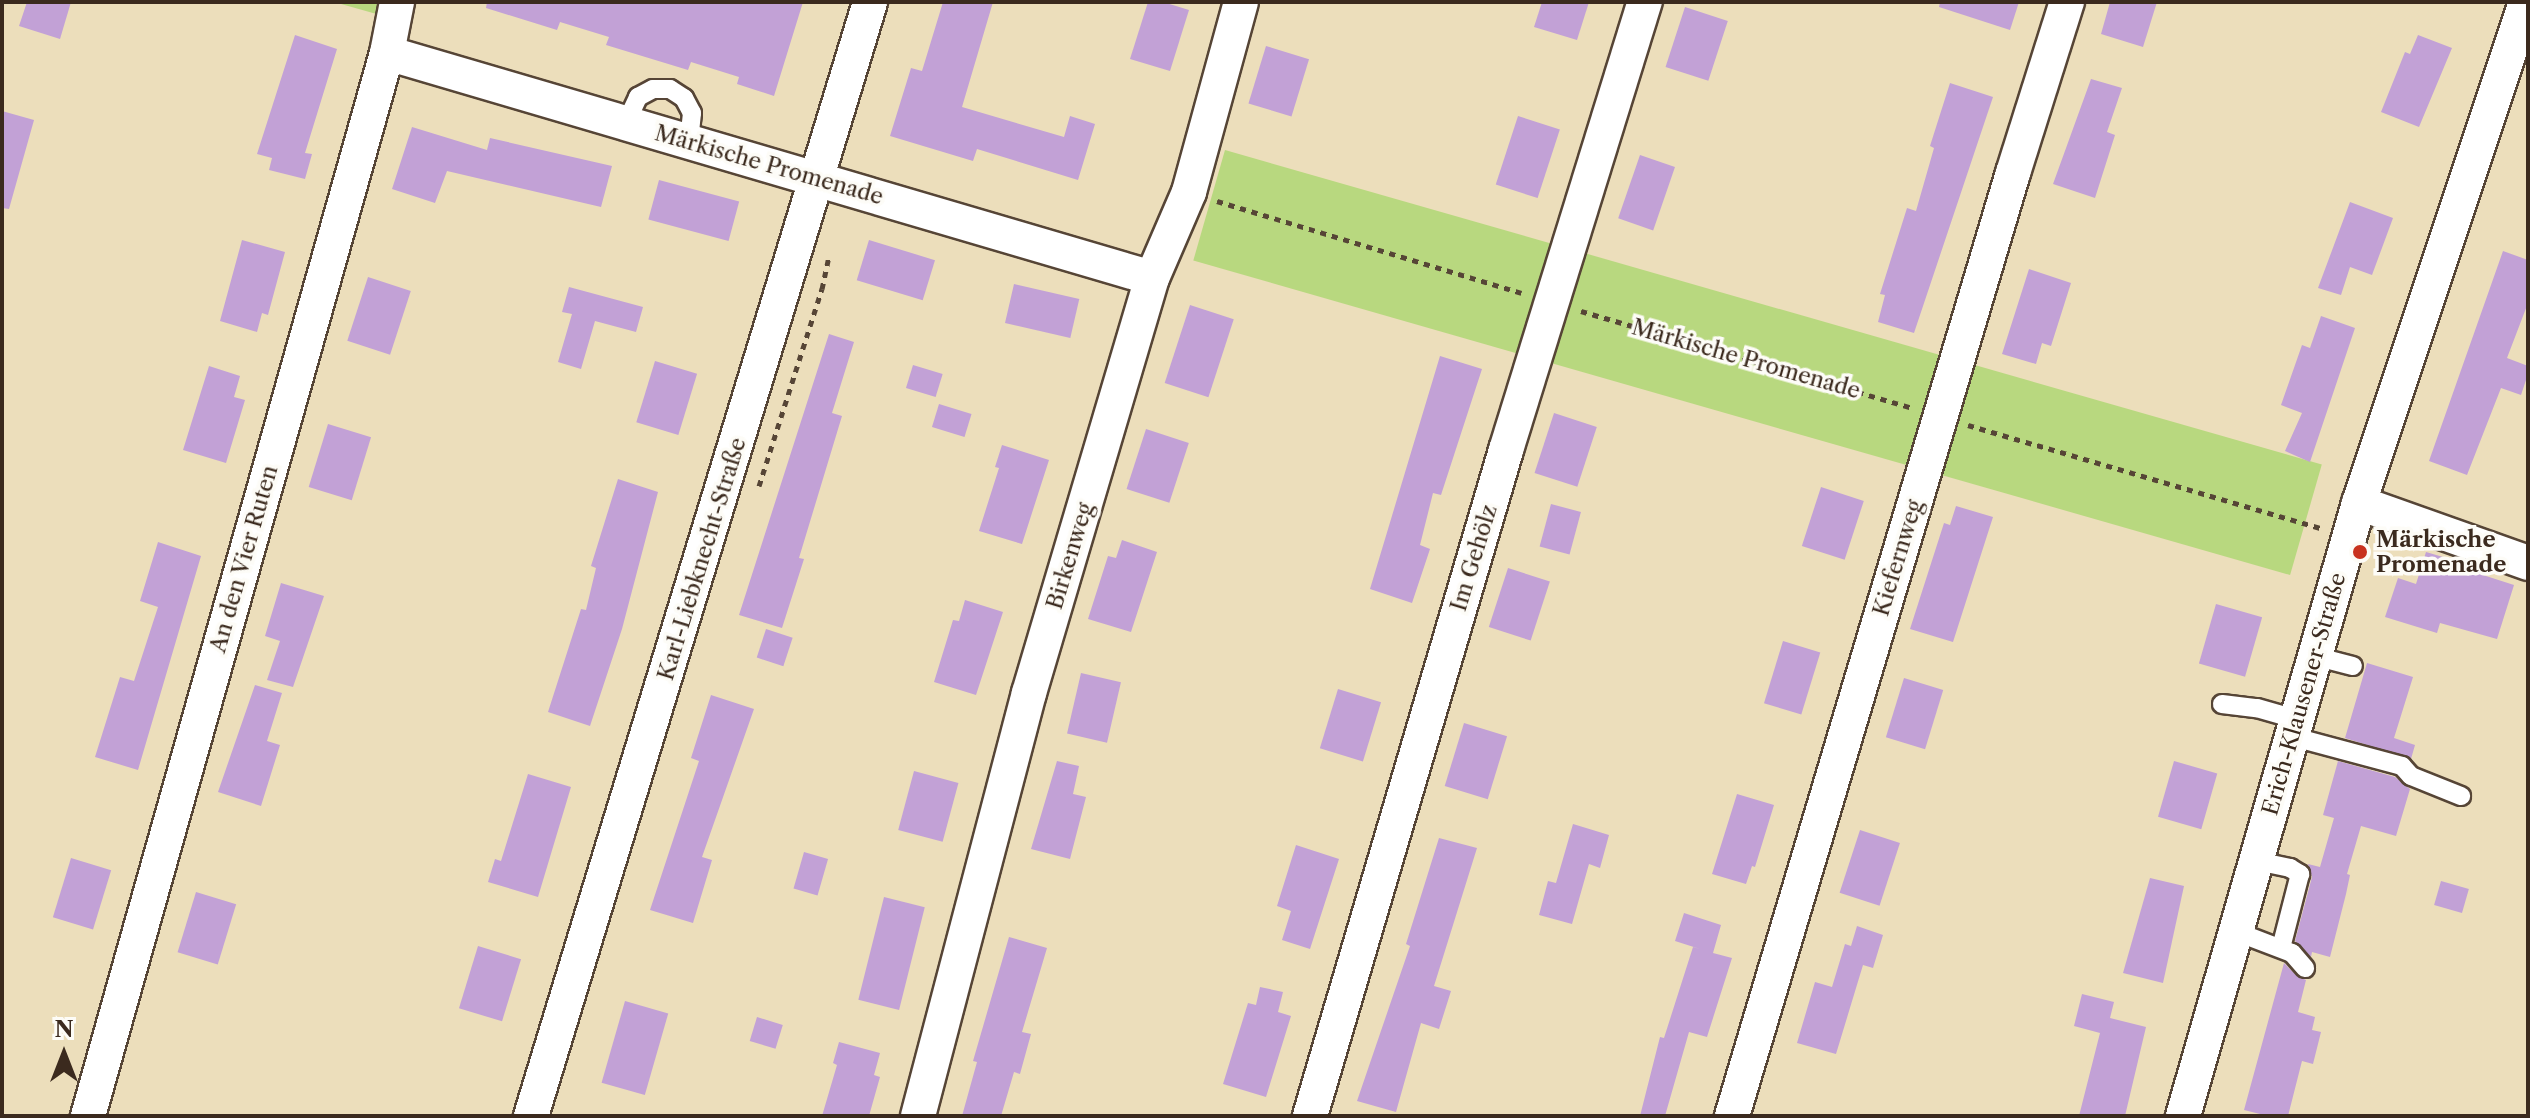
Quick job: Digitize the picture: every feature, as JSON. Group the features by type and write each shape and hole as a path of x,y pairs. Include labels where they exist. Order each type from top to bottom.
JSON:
{"street":[{"name":"An den Vier Ruten","path":"88,1116 387,53 397,2"},
{"name":"Karl-Liebknecht-Straße","path":"531,1116 870,2"},
{"name":"Birkenweg","path":"918,1116 1029,693 1152,278 1189,192 1241,2"},
{"name":"Im Gehölz","path":"1310,1116 1506,450 1645,2"},
{"name":"Kiefernweg","path":"1732,1116 2067,2"},
{"name":"Erich-Klausener-Straße","path":"2183,1116 2359,503 2526,2"},
{"name":"Märkische Promenade","path":"387,53 1152,278"},
{"path":"2359,503 2528,563"}],"lane":[{"path":"626,123 638,97 653,89 670,89 684,98 692,113 689,141"},
{"path":"2314,656 2353,666"},
{"path":"2222,704 2257,708 2292,728 2402,766 2411,776 2461,796"},
{"path":"2257,861 2290,868 2300,874 2281,948"},
{"path":"2237,932 2292,953 2305,968"}],"path":[{"name":"Märkische Promenade","path":"1189,192 1554,303 2349,536"}],"green space":[{"path":"334,2 384,2 380,15"},
{"path":"1225,150 2322,465 2290,575 1193,261"}],"building":[{"path":"27,2 71,2 60,39 19,26"},
{"path":"487,2 803,2 774,96 737,84 739,77 691,62 688,70 606,45 609,37 560,22 557,30 486,8"},
{"path":"943,2 993,2 962,107 1064,137 1070,116 1095,124 1078,180 977,149 973,161 890,136 911,68 922,71"},
{"path":"1148,2 1163,2 1189,10 1170,71 1130,59"},
{"path":"1542,2 1589,2 1577,40 1534,27"},
{"path":"1940,2 2019,2 2010,30 1939,7"},
{"path":"2110,2 2157,2 2143,47 2101,34"},
{"path":"1685,7 1728,21 1708,81 1666,67"},
{"path":"295,35 337,49 305,153 312,154 305,179 269,170 272,158 257,154"},
{"path":"2418,35 2452,48 2419,127 2381,112 2405,52 2410,54"},
{"path":"1266,46 1309,59 1291,117 1248,103"},
{"path":"2091,79 2122,88 2107,132 2115,135 2095,198 2053,184"},
{"path":"1950,83 1993,97 1914,333 1878,322 1885,295 1880,294 1907,208 1916,211 1934,148 1930,146"},
{"path":"2,111 34,120 9,209 2,208"},
{"path":"1518,116 1560,130 1538,198 1496,184"},
{"path":"412,127 487,150 490,138 612,166 601,207 447,171 435,203 392,189"},
{"path":"1640,155 1675,167 1653,230 1618,218"},
{"path":"659,180 739,201 729,241 648,220"},
{"path":"2350,202 2393,218 2372,275 2350,267 2341,295 2318,288"},
{"path":"242,240 285,252 268,315 262,313 257,332 220,321"},
{"path":"869,240 935,260 923,300 857,280"},
{"path":"2503,251 2528,260 2528,303 2507,358 2528,366 2528,374 2521,395 2501,388 2467,475 2429,461"},
{"path":"2029,269 2071,283 2051,346 2042,343 2036,364 2002,354"},
{"path":"368,277 411,291 390,355 347,341"},
{"path":"1014,284 1079,299 1070,338 1005,323"},
{"path":"569,287 643,307 636,332 595,321 581,369 558,362 572,314 562,312"},
{"path":"1190,305 1234,319 1208,397 1165,383"},
{"path":"2321,316 2355,328 2310,462 2285,451 2302,413 2281,405 2302,345 2310,348"},
{"path":"829,334 854,342 832,413 842,416 799,558 804,559 782,628 739,615"},
{"path":"1440,356 1482,369 1441,495 1433,493 1420,545 1430,549 1412,603 1370,589"},
{"path":"655,361 697,374 678,435 636,422"},
{"path":"913,365 943,374 936,397 906,388"},
{"path":"209,366 240,376 234,397 245,400 226,463 183,450"},
{"path":"939,404 972,414 964,437 932,427"},
{"path":"1554,413 1597,427 1577,487 1535,473"},
{"path":"328,424 371,437 352,500 309,487"},
{"path":"1146,429 1189,443 1169,503 1127,489"},
{"path":"1002,445 1049,460 1022,544 979,531 999,468 995,467"},
{"path":"618,479 658,492 622,629 590,726 548,712 581,609 586,610 596,568 591,566"},
{"path":"1821,487 1864,501 1845,560 1802,546"},
{"path":"1551,504 1581,512 1570,555 1540,547"},
{"path":"1956,506 1993,517 1953,642 1910,629 1944,523 1950,525"},
{"path":"1122,540 1157,552 1131,632 1088,619 1108,556 1116,558"},
{"path":"158,542 201,556 138,770 95,757 120,677 134,681 158,607 140,601"},
{"path":"2426,552 2460,562 2458,567 2514,585 2497,639 2440,623 2437,633 2385,617 2398,578 2416,584"},
{"path":"1508,568 1550,582 1531,641 1489,627"},
{"path":"281,583 324,596 293,687 267,680 280,641 265,636"},
{"path":"965,600 1003,612 976,695 934,682 953,620 959,621"},
{"path":"2216,604 2262,617 2245,677 2199,664"},
{"path":"766,629 793,638 783,666 757,658"},
{"path":"1783,641 1820,652 1801,715 1764,703"},
{"path":"2367,663 2413,677 2394,738 2415,745 2411,759 2345,738"},
{"path":"1081,673 1121,682 1107,743 1067,733"},
{"path":"1904,678 1943,690 1925,749 1886,737"},
{"path":"255,685 282,693 267,741 280,745 261,806 218,792"},
{"path":"1338,689 1381,702 1363,761 1320,748"},
{"path":"711,695 754,709 702,857 712,860 693,923 650,910 699,761 691,758"},
{"path":"1464,723 1507,736 1488,799 1445,786"},
{"path":"1057,761 1079,766 1073,794 1086,797 1070,859 1031,849"},
{"path":"2174,761 2217,773 2201,829 2158,817"},
{"path":"2338,761 2395,777 2410,789 2396,836 2361,826 2347,874 2350,875 2330,957 2312,952 2311,957 2295,941 2312,877 2308,864 2320,867 2334,818 2323,815"},
{"path":"914,771 958,783 943,842 898,830"},
{"path":"528,774 571,787 538,897 488,882 495,859 501,861"},
{"path":"1737,794 1774,805 1755,867 1752,866 1746,884 1712,874"},
{"path":"1573,824 1609,835 1600,868 1589,864 1572,924 1539,915 1548,881 1556,883"},
{"path":"1860,830 1900,843 1880,906 1840,893"},
{"path":"1439,838 1477,848 1434,986 1451,991 1439,1029 1421,1023 1396,1112 1357,1101 1410,946 1406,944"},
{"path":"1296,845 1339,859 1310,949 1282,940 1291,911 1277,906"},
{"path":"804,852 828,859 818,895 794,889"},
{"path":"71,858 111,870 93,930 53,917"},
{"path":"2150,878 2184,886 2163,983 2123,973"},
{"path":"2441,881 2469,889 2462,913 2434,905"},
{"path":"196,892 236,904 218,965 178,952"},
{"path":"884,897 925,907 899,1010 858,1000"},
{"path":"1684,913 1721,925 1713,953 1732,958 1707,1037 1689,1032 1665,1116 1640,1116 1660,1037 1664,1038 1693,947 1700,949 1675,941"},
{"path":"1857,926 1883,935 1873,968 1863,965 1836,1054 1797,1043 1815,982 1832,987 1845,944 1851,946"},
{"path":"1009,937 1047,948 1022,1032 1031,1034 1020,1074 1014,1072 1001,1116 962,1116 977,1062 973,1061"},
{"path":"478,946 521,959 502,1021 459,1008"},
{"path":"2284,963 2306,980 2298,1012 2315,1017 2312,1030 2321,1032 2313,1064 2302,1061 2288,1116 2268,1116 2244,1110"},
{"path":"1260,987 1283,992 1278,1012 1291,1016 1266,1097 1223,1084 1248,1003 1256,1005"},
{"path":"2082,994 2114,1002 2110,1018 2146,1027 2125,1116 2079,1116 2100,1033 2074,1026"},
{"path":"625,1001 668,1013 645,1095 602,1083"},
{"path":"757,1017 783,1025 776,1049 750,1041"},
{"path":"839,1042 880,1053 874,1075 880,1077 869,1116 822,1116 837,1065 833,1063"}],"place":[{"name":"Märkische Promenade","path":"2360,552"}]}
